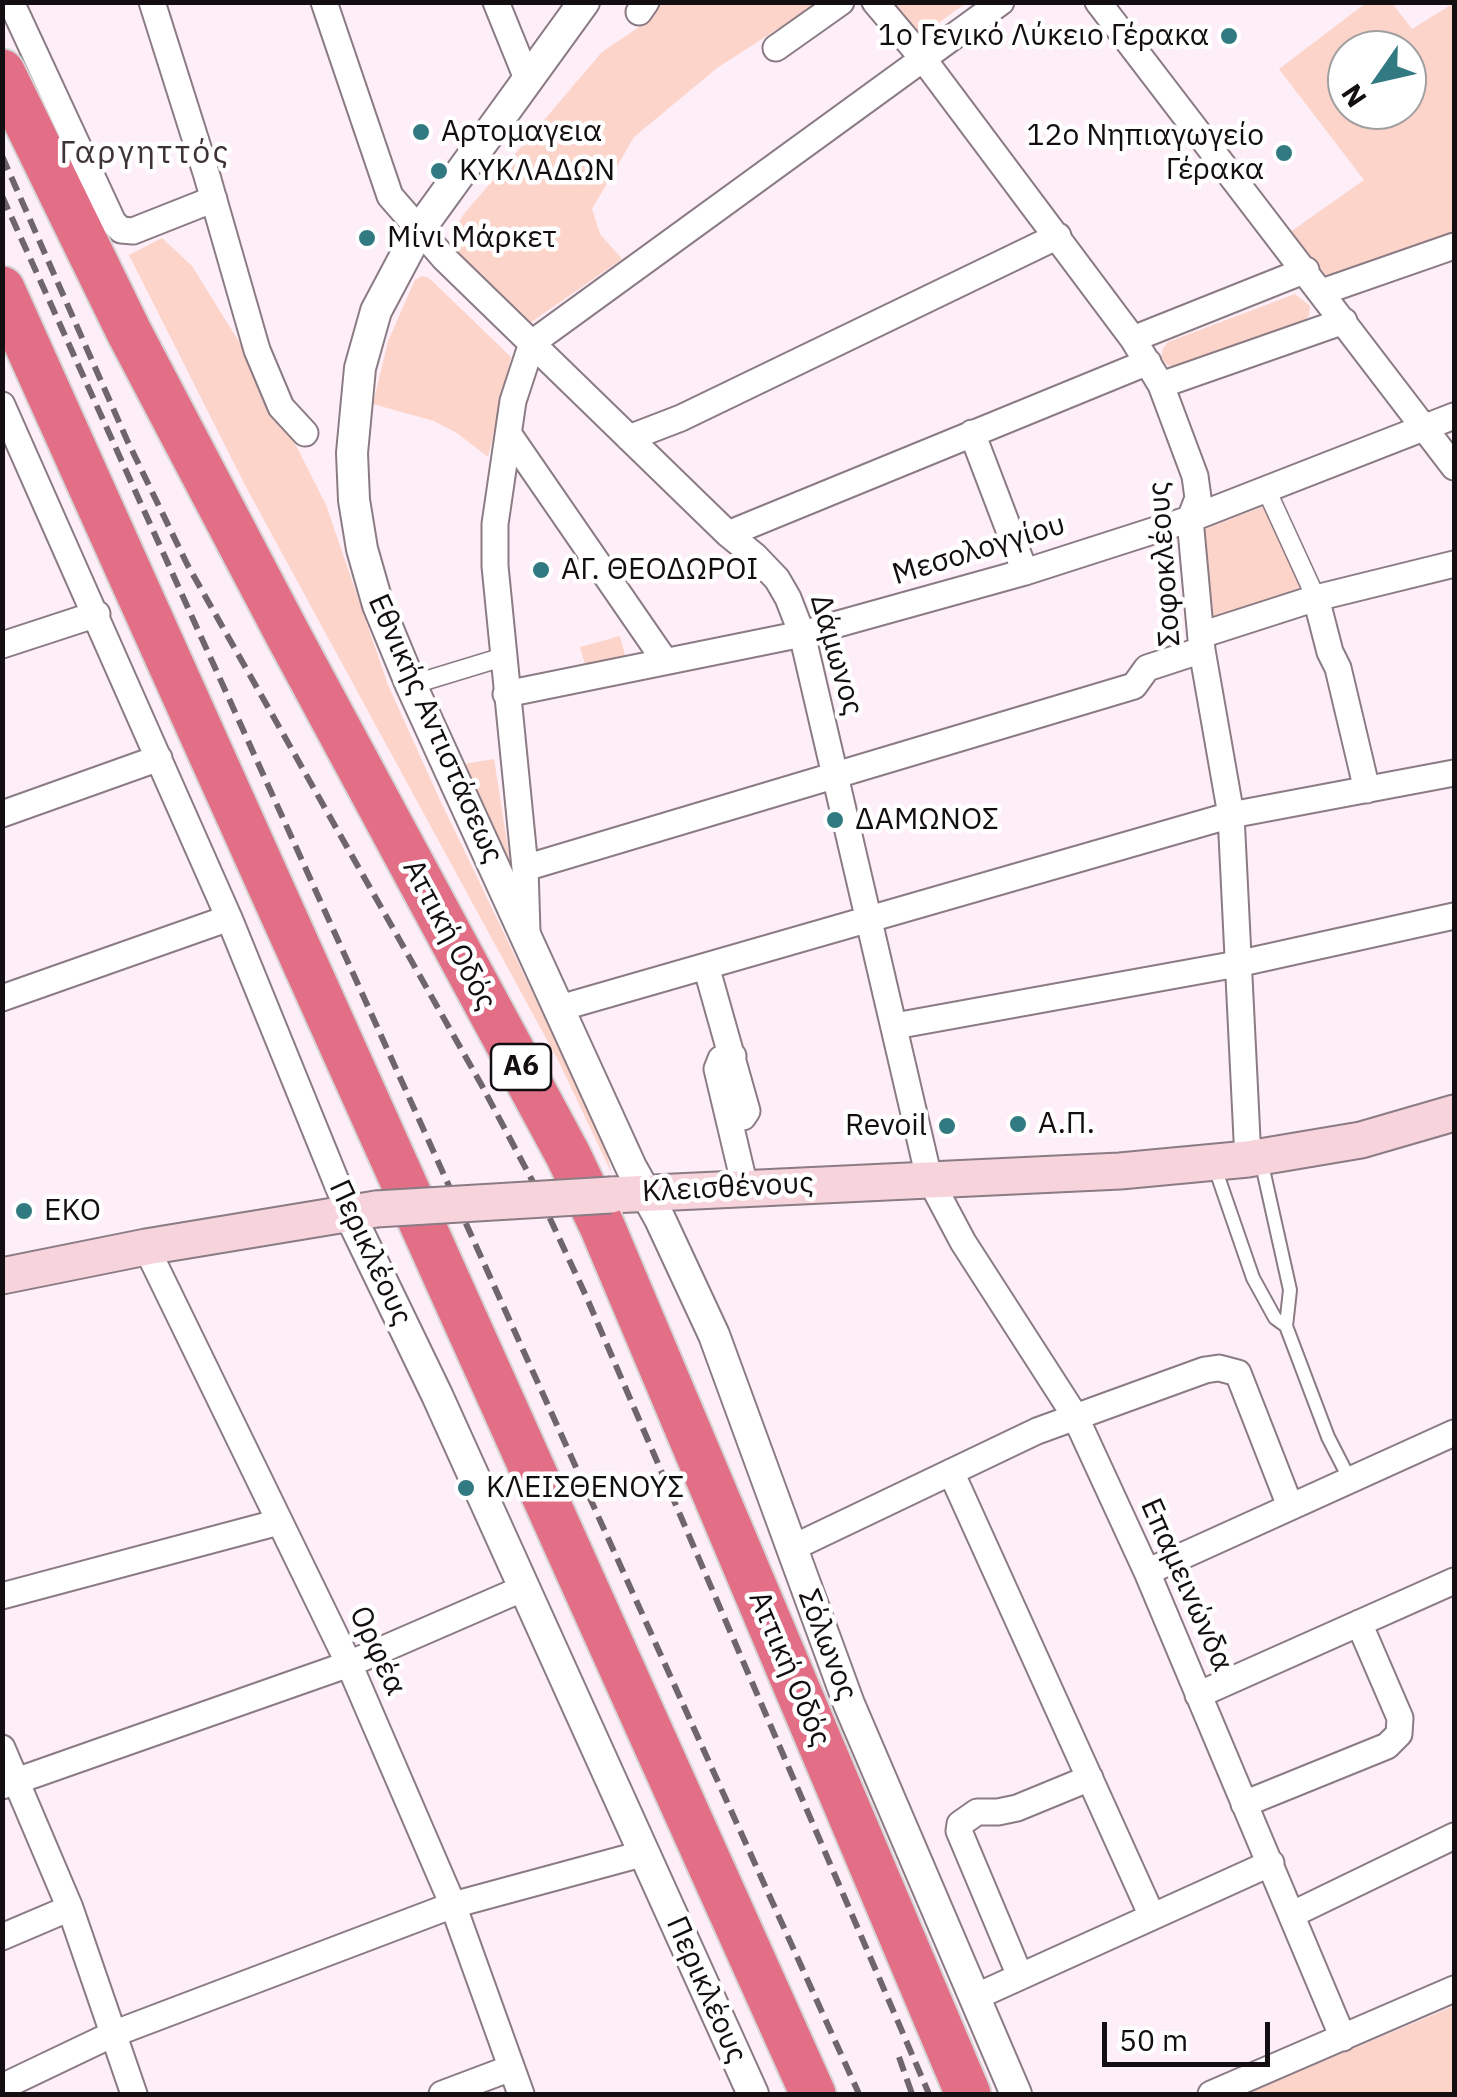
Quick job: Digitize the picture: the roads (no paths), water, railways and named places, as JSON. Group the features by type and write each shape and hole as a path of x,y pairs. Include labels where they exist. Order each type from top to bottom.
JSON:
{"highway":[{"name":"Αττική Οδός","path":"2,72 164,399 568,1155 602,1226 968,2094"},
{"path":"2,289 813,2094"}],"main road":[{"name":"Κλεισθένους","path":"2,1276 146,1246 362,1211 745,1186 1120,1171 1240,1160 1361,1140 1454,1113"}],"street":[{"path":"11,2 120,230 133,231 214,199"},
{"path":"152,2 257,350 280,407 305,433"},
{"name":"Δάμωνος","path":"324,2 390,196 532,344 777,579 802,634 929,1178"},
{"path":"496,2 528,81"},
{"name":"Εθνικής Αντιστάσεως","path":"584,2 420,230 389,282 360,368 352,453 354,500 368,574 411,685 560,1008 628,1194"},
{"path":"776,48 841,2"},
{"name":"Σοφοκλέους","path":"875,2 924,60 1133,338 1162,385 1198,490 1190,519 1201,643 1231,815 1240,1160"},
{"path":"528,937 525,868 502,657 495,524 514,401 532,344 1000,2"},
{"path":"1098,2 1454,467"},
{"path":"629,438 681,418 1058,236"},
{"path":"1322,292 1454,246"},
{"path":"1133,338 1306,270"},
{"path":"1162,385 1344,321"},
{"path":"728,534 1148,362"},
{"name":"Περικλέους","path":"2,405 362,1211 524,1588 753,2094"},
{"name":"Μεσολογγίου","path":"506,694 802,634 1025,572 1190,519 1454,416"},
{"path":"972,432 1025,572"},
{"path":"510,436 665,661"},
{"path":"1266,489 1316,598 1338,668 1367,790"},
{"path":"525,868 1134,686 1147,668 1316,598 1452,570"},
{"path":"2,645 97,614"},
{"path":"411,685 502,657"},
{"path":"2,814 158,758"},
{"path":"560,1008 1231,815 1454,773"},
{"path":"895,1026 1237,964 1454,916"},
{"path":"2,998 228,918"},
{"path":"706,966 747,1111 743,1117 730,1120 745,1186"},
{"name":"Επαμεινώνδα","path":"929,1178 963,1242 1075,1416 1147,1572 1343,2038"},
{"name":"Σόλωνος","path":"628,1194 714,1335 862,1736 1016,2094"},
{"name":"Ορφέα","path":"146,1246 349,1664 452,1905 520,2094"},
{"path":"790,1549 1075,1416 1205,1370 1232,1370 1238,1374 1290,1506"},
{"path":"1147,1572 1454,1435"},
{"path":"950,1472 1152,1916"},
{"path":"2,1596 279,1522"},
{"path":"1198,1695 1454,1581"},
{"path":"10,1784 349,1664 524,1588"},
{"path":"1244,1804 1387,1746 1399,1734 1400,1718 1359,1622"},
{"path":"2,1748 10,1784 70,1908 134,2094"},
{"path":"1020,1976 959,1830 960,1824 977,1812 1017,1808 1090,1778"},
{"path":"1292,1914 1454,1836"},
{"path":"2,2087 113,2034 452,1905 645,1852"},
{"path":"974,1998 1271,1863"},
{"path":"2,1937 70,1908"},
{"path":"1226,2092 1454,1989"},
{"path":"442,2094 511,2068"}],"lane":[{"path":"1240,1160 1258,1289 1275,1318 1286,1326"},
{"path":"1240,1160 1290,1290 1286,1326 1328,1436 1350,1480"}],"railway":[{"path":"2,156 127,440 187,564 533,1182 586,1296 929,2094"},
{"path":"2,196 859,2094"},
{"path":"899,2057 912,2094"}],"place":[{"name":"1ο Γενικό Λύκειο Γέρακα","path":"1229,36"},
{"name":"Αρτομαγεια","path":"421,132"},
{"name":"12ο Νηπιαγωγείο Γέρακα","path":"1284,153"},
{"name":"ΚΥΚΛΑΔΩΝ","path":"439,171"},
{"name":"Μίνι Μάρκετ","path":"367,238"},
{"name":"ΑΓ. ΘΕΟΔΩΡΟΙ","path":"541,570"},
{"name":"ΔΑΜΩΝΟΣ","path":"835,820"},
{"name":"Α.Π.","path":"1018,1124"},
{"name":"Revoil","path":"947,1126"},
{"name":"ΕΚΟ","path":"24,1211"},
{"name":"ΚΛΕΙΣΘΕΝΟΥΣ","path":"466,1488"}],"district":[{"name":"Γαργηττός","path":"145,154"}]}
